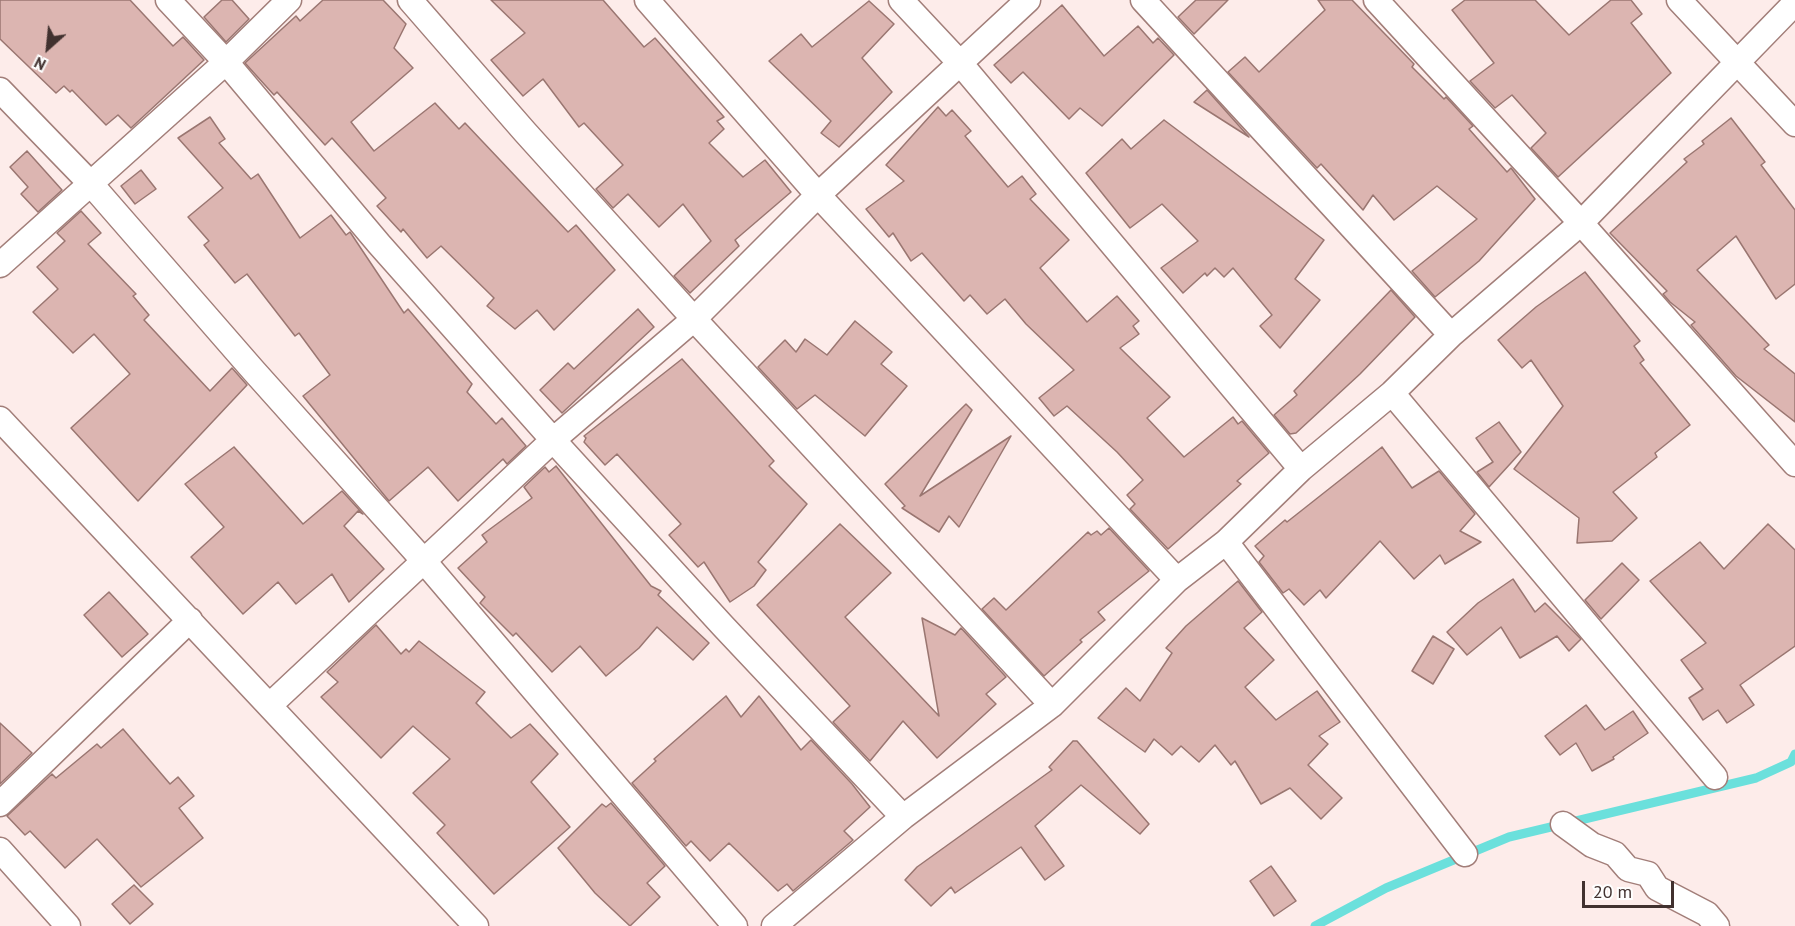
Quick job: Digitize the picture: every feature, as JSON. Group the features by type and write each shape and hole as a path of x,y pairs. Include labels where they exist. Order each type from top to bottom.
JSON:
{"street":[{"path":"168,0 226,62 379,244 553,440 723,627 903,817"},
{"path":"0,265 226,62 289,0"},
{"path":"411,0 525,132 694,319 1052,705"},
{"path":"647,0 818,195 1177,580"},
{"path":"901,0 960,63 1301,469"},
{"path":"270,705 553,440 694,319 818,195 1028,0"},
{"path":"1143,0 1451,335"},
{"path":"1376,0 1581,223 1795,464"},
{"path":"1679,0 1795,124"},
{"path":"774,926 903,817 1052,705 1177,580 1226,542 1301,469 1392,393 1451,335 1581,223 1736,61 1795,3"},
{"path":"1736,61 1795,132"},
{"path":"0,90 92,184 253,370 423,560 735,926"},
{"path":"1392,393 1714,777"},
{"path":"0,419 476,926"},
{"path":"1226,542 1465,854"},
{"path":"0,804 190,620"},
{"path":"1563,824 1592,845 1615,854 1628,869 1648,874 1657,888 1707,914 1717,926"},
{"path":"0,850 68,926"}],"building":[{"path":"0,0 130,0 173,46 183,37 204,60 131,128 118,115 106,125 72,90 70,92 64,86 56,93 0,39"},
{"path":"222,0 232,0 249,19 226,42 204,17"},
{"path":"323,0 383,0 406,24 394,48 413,68 351,122 374,151 435,103 459,129 465,123 568,232 576,225 615,270 554,330 537,310 515,329 487,306 494,298 441,246 427,258 403,229 401,232 377,206 386,198 332,138 325,145 277,92 274,95 245,63 296,16 300,21"},
{"path":"491,0 603,0 644,47 655,38 724,117 717,121 724,129 709,143 743,177 765,160 791,192 735,240 739,246 690,293 674,276 711,241 683,204 659,227 628,194 613,208 596,189 623,165 584,123 579,127 543,79 523,96 491,60 525,33"},
{"path":"1196,0 1228,0 1194,34 1178,17"},
{"path":"1318,0 1352,0 1414,64 1412,67 1444,99 1446,97 1473,126 1469,129 1507,172 1511,168 1535,199 1479,261 1435,297 1412,271 1477,219 1437,186 1394,220 1373,195 1363,210 1321,164 1317,168 1228,72 1245,57 1259,72 1325,10"},
{"path":"1465,0 1535,0 1569,35 1611,0 1631,0 1642,14 1631,23 1671,73 1558,177 1531,148 1546,133 1512,95 1495,108 1470,81 1494,63 1452,10"},
{"path":"869,1 894,24 862,58 892,92 839,147 821,133 831,121 769,61 801,34 812,47"},
{"path":"1062,5 1104,56 1138,26 1153,43 1158,38 1174,55 1102,126 1080,108 1069,119 1023,72 1011,83 994,65"},
{"path":"1207,90 1249,137 1194,102"},
{"path":"938,107 946,116 952,110 971,131 965,136 1008,187 1022,176 1036,194 1030,199 1069,240 1040,268 1087,322 1117,296 1139,321 1133,326 1139,334 1120,348 1170,397 1147,418 1184,457 1233,417 1238,424 1242,421 1269,453 1237,481 1241,484 1168,549 1130,509 1135,504 1127,495 1143,480 1117,452 1067,406 1054,416 1039,398 1074,370 1026,324 1005,299 987,314 970,295 964,301 922,253 911,261 893,233 889,237 866,209 904,181 886,165"},
{"path":"210,117 225,139 219,143 251,179 258,174 300,238 331,215 346,235 350,232 404,313 408,309 472,384 467,392 496,424 502,418 526,446 507,464 503,459 458,501 428,467 389,501 303,396 330,375 299,333 295,336 247,274 235,283 204,245 209,241 188,217 223,188 178,138"},
{"path":"1731,118 1765,162 1761,165 1795,210 1795,284 1776,299 1736,236 1697,270 1769,345 1764,349 1795,374 1795,422 1736,376 1691,325 1695,322 1670,302 1663,294 1667,291 1610,233 1687,162 1684,159 1704,144 1702,141"},
{"path":"1164,120 1324,240 1295,279 1320,300 1280,348 1260,326 1272,315 1233,268 1224,277 1215,268 1207,276 1205,273 1183,293 1161,268 1198,241 1162,204 1130,228 1086,173 1122,139 1131,149"},
{"path":"27,151 62,190 38,212 21,194 28,187 10,167"},
{"path":"141,170 156,189 135,204 121,186"},
{"path":"81,211 101,233 88,244 136,294 133,296 149,315 144,320 210,391 232,368 247,385 138,501 71,428 130,374 94,334 73,353 33,312 58,289 37,267 65,241 57,233"},
{"path":"1585,272 1640,341 1634,346 1644,360 1640,363 1690,425 1655,453 1657,457 1613,492 1637,518 1612,541 1577,543 1579,518 1514,469 1563,406 1531,360 1522,368 1498,340 1536,307"},
{"path":"1391,290 1415,317 1360,374 1296,433 1290,434 1274,415 1297,395 1294,391"},
{"path":"638,309 654,327 562,413 540,390 568,363 574,369"},
{"path":"855,321 892,352 881,364 907,386 865,436 815,395 797,409 758,367 785,340 796,352 805,339 827,355"},
{"path":"682,359 774,461 769,466 807,504 758,562 766,570 754,586 730,602 704,562 698,567 669,535 681,524 617,454 605,465 584,442 586,438 584,436"},
{"path":"966,404 972,410 920,496 1011,436 959,527 949,516 939,532 902,508 905,506 885,484"},
{"path":"1499,422 1521,452 1489,487 1477,472 1493,462 1476,438"},
{"path":"234,447 303,524 342,491 363,514 358,511 344,526 384,569 349,602 332,574 296,604 278,582 243,614 191,557 224,527 185,484"},
{"path":"1382,447 1412,488 1439,471 1475,514 1460,531 1481,542 1445,564 1440,555 1414,579 1380,541 1326,598 1320,590 1304,605 1289,589 1283,593 1259,562 1264,556 1255,546 1285,520 1287,522"},
{"path":"556,466 651,586 661,591 658,595 709,643 693,660 657,627 639,648 606,676 580,646 552,672 516,633 513,636 480,603 485,597 458,568 487,542 482,535 532,498 524,487 545,467 549,472"},
{"path":"840,524 891,573 845,617 939,716 922,618 955,635 961,628 1006,677 986,694 996,704 937,758 903,721 870,761 833,722 850,706 757,605"},
{"path":"1768,524 1795,550 1795,646 1740,685 1754,705 1727,723 1718,710 1703,720 1689,698 1703,689 1681,660 1706,643 1650,581 1700,542 1724,569"},
{"path":"1109,528 1149,571 1098,612 1105,620 1080,640 1082,642 1044,676 982,609 994,598 1006,610 1088,532 1091,535 1097,531 1101,535"},
{"path":"1622,563 1639,580 1601,619 1585,600"},
{"path":"1513,579 1535,612 1545,603 1581,639 1569,651 1557,636 1520,658 1501,627 1467,655 1447,632 1478,603"},
{"path":"1238,581 1262,612 1244,628 1274,660 1245,687 1276,720 1317,691 1340,722 1319,736 1328,744 1308,765 1342,798 1321,819 1290,788 1261,804 1235,761 1231,765 1215,745 1199,762 1181,746 1172,755 1154,739 1145,752 1098,718 1126,688 1140,701 1172,653 1166,648 1186,626"},
{"path":"109,592 148,634 122,657 84,615"},
{"path":"376,625 401,654 406,649 409,652 419,641 485,692 476,703 511,738 530,724 558,754 531,782 570,827 494,894 437,833 445,825 413,793 450,759 413,726 381,758 321,697 338,682 327,672"},
{"path":"1433,636 1454,649 1433,684 1412,671"},
{"path":"726,696 741,717 759,696 801,750 811,740 870,807 844,831 853,840 793,891 787,884 778,891 729,843 710,861 691,841 686,846 632,783 656,761 654,759"},
{"path":"1586,705 1605,730 1633,711 1648,733 1613,757 1614,759 1592,771 1576,743 1560,755 1545,736"},
{"path":"0,723 32,753 0,784"},
{"path":"123,729 170,784 178,777 194,796 179,808 203,838 141,887 97,839 65,868 30,831 25,835 7,816 52,774 56,778 97,744 101,748"},
{"path":"1073,741 1077,741 1149,824 1140,834 1081,785 1035,826 1064,866 1045,880 1021,847 955,893 951,887 931,906 905,880 917,867 1052,770 1049,767"},
{"path":"611,803 665,866 647,883 660,897 630,926 595,893 558,848 602,804 606,807"},
{"path":"1271,866 1296,901 1274,916 1250,881"},
{"path":"134,885 153,904 130,924 112,904"}],"waterway":[{"path":"1315,926 1386,888 1509,837 1756,778 1791,762 1795,754"}]}
